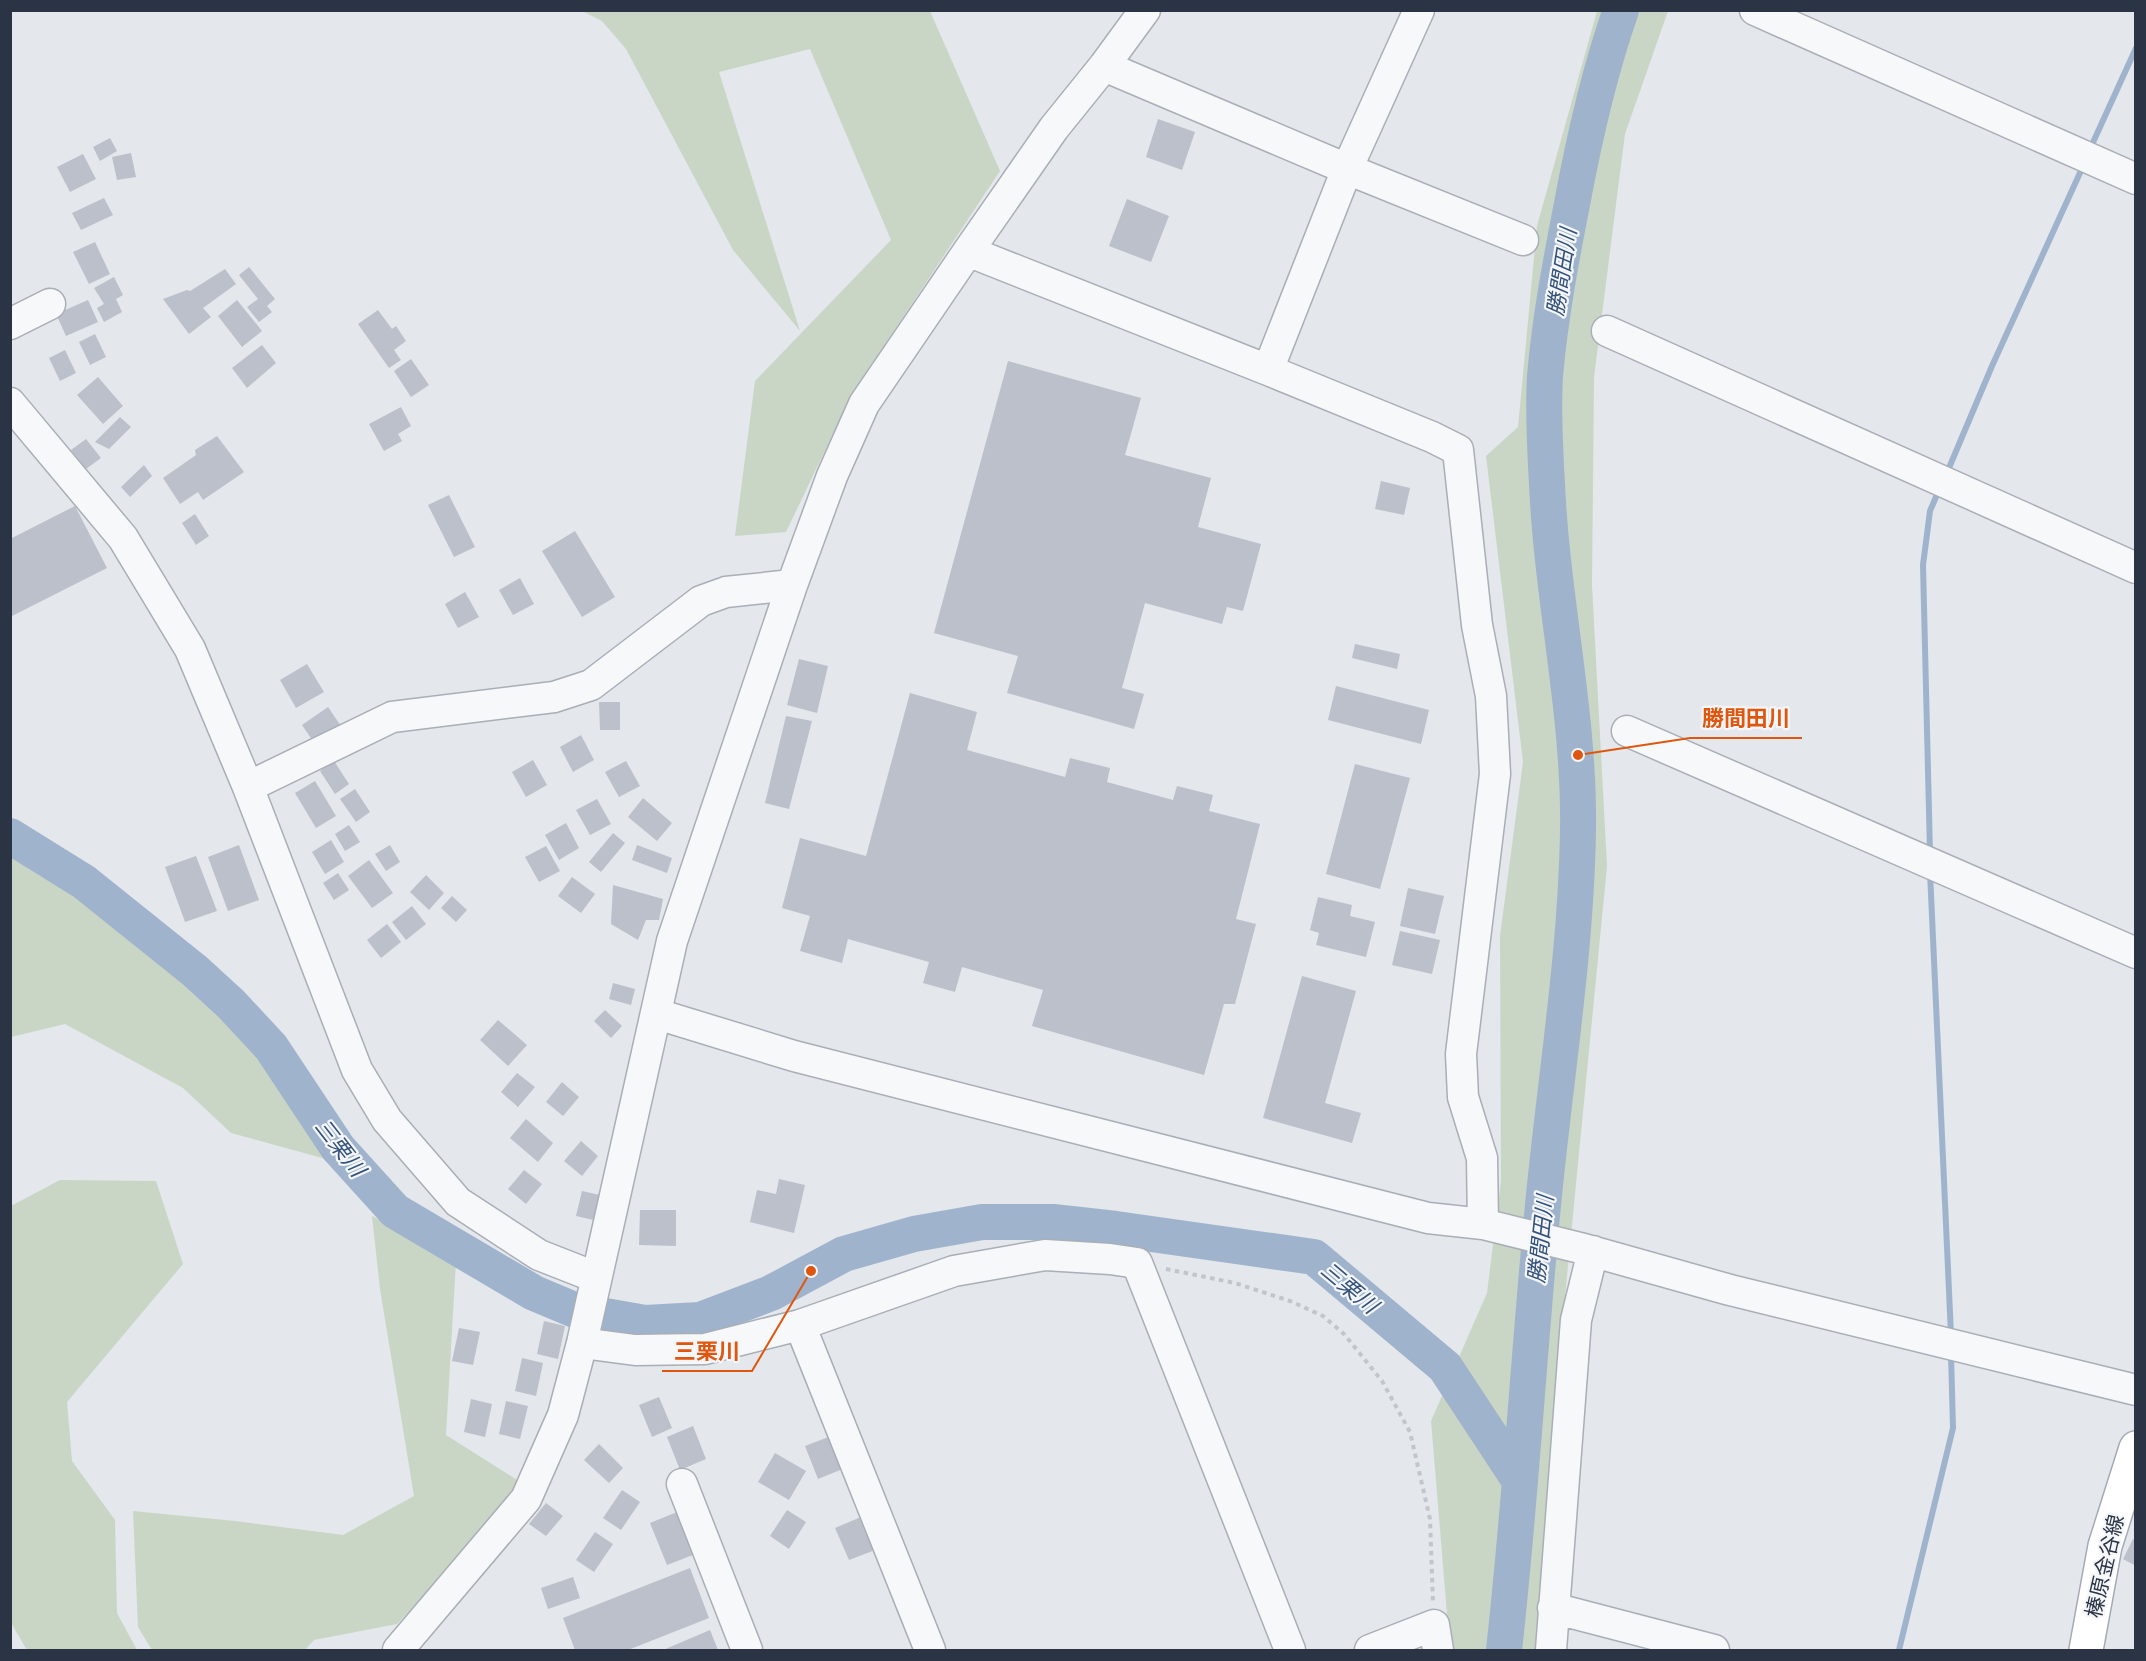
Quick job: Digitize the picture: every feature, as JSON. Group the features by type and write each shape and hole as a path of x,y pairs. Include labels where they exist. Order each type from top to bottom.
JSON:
{"main road":[{"name":"榛原金谷線","path":"2086,1650 2106,1546 2136,1448"}],"street":[{"path":"398,1650 526,1499 563,1415 582,1342 672,941 792,585 832,476 864,404 1054,128 1104,66 1144,10"},
{"path":"1268,370 1347,169 1419,10"},
{"path":"1755,10 2136,179"},
{"path":"1104,66 1347,169 1523,240"},
{"path":"969,250 1432,437 1458,450 1477,625 1491,696 1495,774 1461,1054 1463,1097 1482,1158 1490,1226"},
{"path":"10,324 50,304"},
{"path":"1607,331 2136,568"},
{"path":"10,403 123,538 190,649 248,787 357,1070 387,1120 458,1202 539,1255 595,1277"},
{"path":"248,787 392,717 554,697 591,685 701,601 726,592 792,585"},
{"path":"1627,731 2136,953"},
{"path":"657,1014 794,1056 1428,1218 1490,1226 1730,1290 2136,1390"},
{"path":"1551,1650 1576,1320 1586,1250"},
{"path":"582,1342 635,1350 705,1349 800,1325 954,1271 1046,1255 1137,1263 1290,1650"},
{"path":"800,1325 930,1650"},
{"path":"682,1484 747,1650"},
{"path":"1553,1608 1714,1650"},
{"path":"1370,1650 1436,1638"}],"path":[{"path":"1137,1263 1235,1283 1290,1301 1323,1316 1344,1335 1382,1381 1410,1432 1430,1519 1436,1638"}],"green space":[{"path":"582,11 930,11 1000,171 852,394 786,532 735,536 755,381 891,240 810,49 719,72 800,331 733,250 626,49 602,21"},
{"path":"1597,11 1668,11 1625,134 1594,377 1592,585 1607,866 1549,1461 1537,1650 1453,1650 1448,1626 1431,1421 1487,1293 1501,1181 1500,936 1523,762 1486,456 1518,427 1537,226"},
{"path":"11,837 42,855 224,990 344,1164 231,1133 183,1088 65,1024 11,1037"},
{"path":"60,1180 156,1181 183,1264 67,1402 72,1461 115,1520 117,1613 137,1650 27,1650 11,1623 11,1206"},
{"path":"372,1216 456,1261 446,1435 522,1483 471,1547 397,1624 314,1640 305,1650 152,1650 138,1627 133,1511 343,1535 414,1496 380,1289"}],"building":[{"path":"1158,119 1195,132 1182,170 1146,157"},
{"path":"110,138 117,151 100,161 93,147"},
{"path":"131,153 136,177 117,180 112,157"},
{"path":"83,154 96,179 70,192 57,167"},
{"path":"104,198 113,215 81,230 72,213"},
{"path":"1127,199 1169,216 1151,262 1109,246"},
{"path":"95,242 110,274 89,284 73,252"},
{"path":"249,267 275,299 267,306 272,312 259,322 247,307 258,299 239,275"},
{"path":"225,269 236,284 203,308 211,317 189,334 163,299 187,290 190,291"},
{"path":"114,277 123,295 116,299 122,312 104,322 97,308 104,304 94,288"},
{"path":"88,300 98,322 66,336 56,314"},
{"path":"237,300 262,331 242,347 218,316"},
{"path":"378,310 392,329 396,326 406,341 394,350 401,360 389,368 358,324"},
{"path":"95,334 106,357 90,365 79,342"},
{"path":"262,345 276,363 247,388 232,368"},
{"path":"65,350 76,373 60,381 49,358"},
{"path":"411,359 429,385 411,397 394,371"},
{"path":"1008,361 1141,398 1125,455 1211,478 1198,527 1261,544 1243,611 1227,607 1222,624 1145,603 1122,688 1144,694 1134,729 1007,693 1018,656 934,633"},
{"path":"98,377 123,406 103,424 77,395"},
{"path":"401,407 411,426 398,434 402,441 384,451 369,424"},
{"path":"120,417 131,427 109,449 95,442"},
{"path":"217,436 244,472 203,500 198,492 180,504 163,478 196,455 195,450"},
{"path":"86,439 101,458 86,469 71,450"},
{"path":"144,465 152,476 130,497 121,487"},
{"path":"1381,481 1410,488 1404,515 1375,509"},
{"path":"449,495 475,547 454,557 428,505"},
{"path":"75,506 107,568 10,617 10,539"},
{"path":"195,514 209,536 196,545 182,523"},
{"path":"575,531 615,597 582,617 542,551"},
{"path":"520,578 534,604 513,615 499,590"},
{"path":"465,592 479,617 458,628 445,604"},
{"path":"1355,644 1400,654 1397,669 1352,658"},
{"path":"799,659 828,666 817,713 787,705"},
{"path":"307,664 324,692 296,708 280,680"},
{"path":"1336,686 1429,710 1421,744 1328,720"},
{"path":"910,693 977,712 967,750 1065,777 1070,758 1110,768 1107,782 1173,800 1177,786 1213,795 1209,811 1260,824 1236,919 1256,924 1235,1004 1224,1004 1204,1075 1032,1026 1043,990 962,967 955,992 923,983 929,962 848,939 842,963 800,951 810,916 782,908 800,838 866,856"},
{"path":"599,702 620,702 620,730 600,730"},
{"path":"328,707 341,726 315,744 302,725"},
{"path":"786,716 812,721 789,809 765,803"},
{"path":"581,735 594,760 573,772 560,747"},
{"path":"533,760 547,785 526,797 512,772"},
{"path":"334,761 349,784 335,794 320,771"},
{"path":"626,761 640,786 619,797 605,772"},
{"path":"1355,764 1410,778 1380,889 1326,874"},
{"path":"315,781 336,816 316,828 295,793"},
{"path":"355,789 370,812 356,822 340,799"},
{"path":"643,798 672,823 657,841 628,817"},
{"path":"597,799 611,824 590,835 576,810"},
{"path":"566,823 579,848 559,860 545,835"},
{"path":"349,825 360,842 345,851 335,834"},
{"path":"613,833 625,843 601,872 589,862"},
{"path":"331,840 344,862 325,874 312,852"},
{"path":"239,845 259,900 228,911 208,857"},
{"path":"390,845 400,862 386,871 375,854"},
{"path":"637,845 672,858 667,873 632,860"},
{"path":"546,846 560,871 539,882 525,857"},
{"path":"196,856 217,911 185,922 165,867"},
{"path":"369,860 393,893 372,908 348,876"},
{"path":"338,873 349,890 334,900 323,883"},
{"path":"426,875 444,893 429,910 410,892"},
{"path":"572,877 595,894 581,913 558,896"},
{"path":"613,885 663,899 659,920 646,920 638,940 611,924"},
{"path":"1408,888 1444,896 1435,934 1400,926"},
{"path":"452,896 467,910 456,922 441,908"},
{"path":"1318,897 1352,905 1350,916 1375,922 1366,957 1316,945 1319,933 1310,930"},
{"path":"412,906 426,924 406,940 392,922"},
{"path":"387,924 401,942 381,958 367,940"},
{"path":"1400,931 1440,940 1432,974 1392,965"},
{"path":"1302,976 1356,991 1325,1103 1361,1113 1352,1143 1263,1118"},
{"path":"613,983 635,989 631,1005 609,999"},
{"path":"605,1010 622,1026 611,1038 594,1021"},
{"path":"498,1020 527,1045 508,1066 480,1040"},
{"path":"517,1073 535,1087 518,1107 501,1092"},
{"path":"562,1082 579,1097 563,1116 546,1102"},
{"path":"526,1119 553,1143 538,1162 510,1138"},
{"path":"581,1141 598,1156 582,1176 564,1161"},
{"path":"524,1170 542,1184 526,1204 508,1189"},
{"path":"779,1179 805,1185 794,1233 750,1222 757,1190 776,1194"},
{"path":"582,1191 604,1196 598,1221 576,1216"},
{"path":"640,1210 676,1210 676,1246 639,1245"},
{"path":"544,1321 565,1326 558,1359 537,1354"},
{"path":"459,1328 480,1332 473,1365 452,1361"},
{"path":"522,1358 543,1363 536,1396 515,1391"},
{"path":"659,1397 672,1428 652,1437 639,1405"},
{"path":"471,1399 492,1404 485,1437 464,1432"},
{"path":"506,1401 528,1406 520,1439 499,1434"},
{"path":"693,1426 706,1459 680,1470 667,1437"},
{"path":"831,1436 845,1468 818,1479 805,1446"},
{"path":"599,1444 623,1468 609,1483 584,1460"},
{"path":"775,1453 806,1471 789,1500 758,1482"},
{"path":"622,1490 640,1502 621,1530 603,1518"},
{"path":"546,1503 563,1516 546,1536 529,1524"},
{"path":"682,1510 698,1553 667,1565 650,1523"},
{"path":"787,1510 806,1522 789,1549 770,1536"},
{"path":"861,1517 875,1550 849,1560 835,1528"},
{"path":"595,1532 613,1544 594,1572 576,1560"},
{"path":"2133,1539 2136,1540 2136,1566 2123,1559"},
{"path":"690,1568 709,1618 628,1650 575,1650 563,1618"},
{"path":"573,1577 580,1598 548,1609 541,1588"},
{"path":"710,1630 718,1650 663,1650"}],"waterway":[{"name":"勝間田川","path":"1504,1650 1544,1195 1570,968 1578,831 1575,744 1550,527 1544,430 1545,376 1556,289 1582,155 1599,82 1621,10"},
{"path":"2090,149 2136,48"},
{"path":"1946,475 1992,366 2084,164"},
{"path":"1930,853 1923,565 1930,511 1939,490"},
{"name":"三栗川","path":"10,836 84,882 195,971 231,1004 271,1047 338,1148 395,1211 534,1293 577,1311 645,1323 700,1320 771,1293 844,1254 914,1234 982,1222 1053,1222 1314,1257 1445,1367 1520,1481"},
{"path":"1930,872 1951,1335"},
{"path":"1899,1650 1953,1428 1951,1354"}],"place":[{"name":"勝間田川","path":"1578,755"},
{"name":"三栗川","path":"811,1271"}]}
